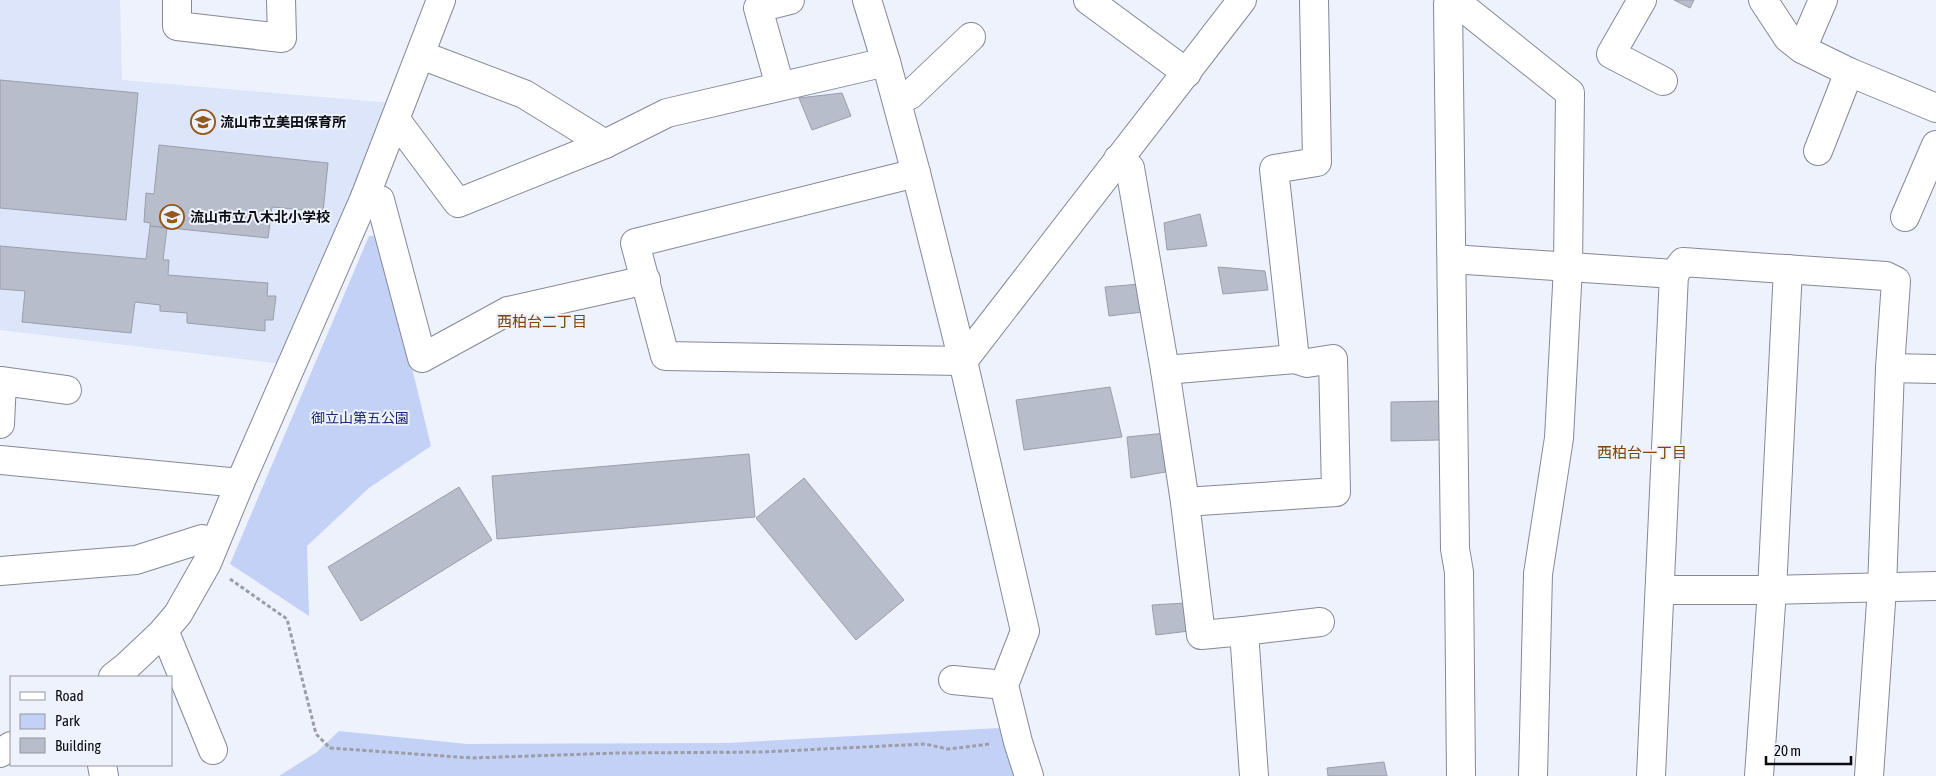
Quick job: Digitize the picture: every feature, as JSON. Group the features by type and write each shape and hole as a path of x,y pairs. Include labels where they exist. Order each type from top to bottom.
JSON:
{"street":[{"path":"177,0 177,26 282,38 281,0"},
{"path":"114,676 161,634 178,614 211,553 365,197 441,0"},
{"path":"780,86 758,8 790,0"},
{"path":"867,0 916,173 963,361 1025,631 1004,685 1018,742 1029,776"},
{"path":"1088,0 1187,73"},
{"path":"963,361 1242,0"},
{"path":"1295,359 1274,169 1317,162 1314,0"},
{"path":"1642,0 1611,54 1663,81"},
{"path":"1763,0 1788,38 1802,49 1849,72 1936,108"},
{"path":"1802,49 1823,0"},
{"path":"1461,776 1459,572 1455,549 1448,4 1459,4 1570,93 1568,267 1559,438 1538,574 1533,776"},
{"path":"897,101 910,95 972,37"},
{"path":"421,55 524,94 605,144"},
{"path":"396,120 458,203 605,144 666,113 886,62"},
{"path":"1818,151 1849,72"},
{"path":"1905,217 1927,193 1936,145"},
{"path":"1118,159 1130,168 1165,370 1185,502 1201,635 1320,622"},
{"path":"916,173 635,243 665,356 963,361"},
{"path":"365,197 380,200 422,358 508,311 646,280"},
{"path":"1452,259 1674,274"},
{"path":"1651,776 1674,274 1683,262 1886,276 1896,281 1890,368 1882,588 1869,776"},
{"path":"1759,776 1772,590 1788,269"},
{"path":"1165,370 1295,359 1307,363 1333,359 1336,492 1185,502"},
{"path":"1890,368 1936,369"},
{"path":"0,424 2,381 67,390"},
{"path":"0,460 240,483"},
{"path":"0,571 136,560 202,540 211,553"},
{"path":"1660,590 1772,590 1936,586"},
{"path":"1244,631 1254,776"},
{"path":"161,634 168,640 213,750"},
{"path":"953,680 1004,685"}],"path":[{"path":"211,553 287,619 316,734 330,748 472,758 618,753 762,752 926,744 948,749 1018,742"}],"shaded area":[{"name":"流山市立八木北小学校","path":"0,0 120,0 122,80 392,103 282,364 0,330"}],"green space":[{"name":"御立山第五公園","path":"369,236 380,236 431,446 369,488 307,546 309,616 230,564"},
{"path":"999,728 1016,776 279,776 317,752 339,731 467,744 728,743"}],"building":[{"path":"1674,0 1694,0 1690,8"},
{"path":"0,80 138,93 126,220 0,208"},
{"path":"842,93 851,116 812,130 799,98"},
{"path":"159,145 328,163 323,212 272,207 268,238 150,226 150,223 144,222 146,193 154,194"},
{"path":"1200,214 1207,246 1167,250 1164,223"},
{"path":"150,226 167,228 163,260 169,260 168,275 268,283 267,296 276,296 273,320 265,320 265,331 187,323 187,313 160,311 160,305 135,302 131,333 22,322 25,291 0,289 0,246 146,259"},
{"path":"1218,267 1265,271 1268,290 1223,294"},
{"path":"1140,284 1143,312 1109,316 1105,287"},
{"path":"1110,387 1122,437 1024,450 1016,400"},
{"path":"1441,401 1441,440 1391,441 1391,402"},
{"path":"1166,433 1171,471 1131,478 1127,437"},
{"path":"749,454 755,517 497,539 492,476"},
{"path":"804,478 904,600 856,640 756,518"},
{"path":"459,487 492,540 361,621 328,567"},
{"path":"1185,603 1189,631 1156,635 1152,605"},
{"path":"1384,762 1387,776 1328,776 1327,768"}],"place":[{"name":"流山市立美田保育所","path":"203,122"},
{"name":"流山市立八木北小学校","path":"172,217"}],"district":[{"name":"西柏台二丁目","path":"542,322"},
{"name":"西柏台一丁目","path":"1642,453"}]}
